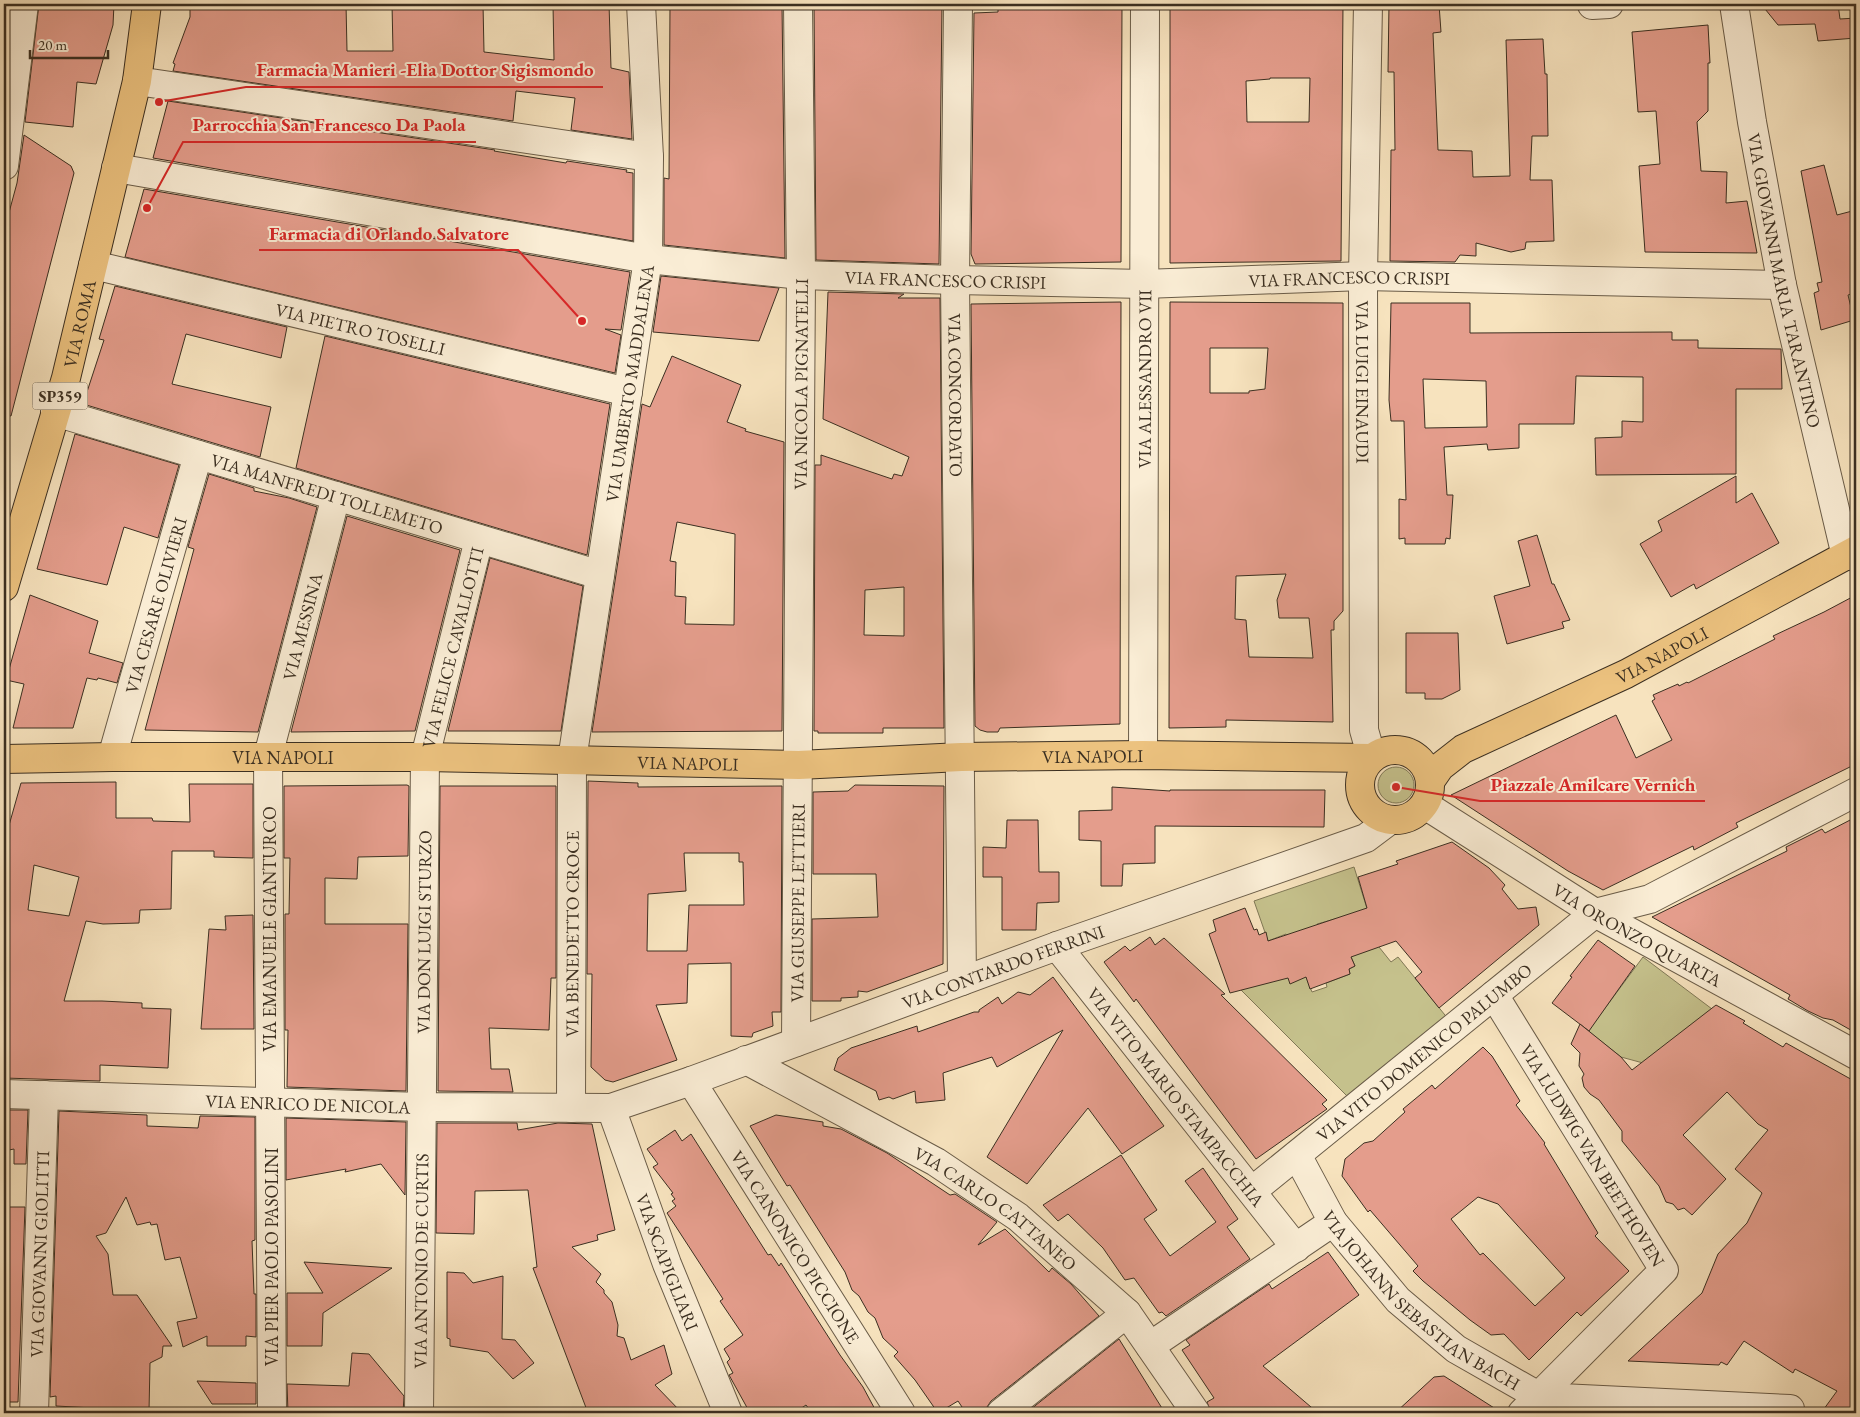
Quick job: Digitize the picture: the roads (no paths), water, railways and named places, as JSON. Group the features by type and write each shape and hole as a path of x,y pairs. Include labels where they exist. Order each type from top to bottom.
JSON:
{"main road":[{"name":"SP359","path":"116,168 137,81 147,4"},
{"name":"VIA ROMA","path":"4,587 66,378 116,168"},
{"name":"VIA NAPOLI","path":"1428,792 1440,767 1463,749 1626,674 1851,553"},
{"path":"1390,749 1410,752 1420,759 1427,769 1428,792 1418,812 1410,817 1390,820 1379,816 1370,810 1363,800 1360,789 1361,777 1365,766 1372,758 1390,749"},
{"name":"VIA NAPOLI","path":"1410,752 1463,749"},
{"name":"VIA NAPOLI","path":"4,759 268,756 425,757 799,765 961,757 1143,755 1372,758"}],"street":[{"path":"4,166 8,108 24,4"},
{"name":"VIA UMBERTO MADDALENA","path":"572,760 648,258 649,157 641,4"},
{"name":"VIA NICOLA PIGNATELLI","path":"798,4 801,275 799,765"},
{"name":"VIA CONCORDATO","path":"958,4 955,280 962,981"},
{"name":"VIA ALESSANDRO VII","path":"1143,755 1145,4"},
{"name":"VIA LUIGI EINAUDI","path":"1368,4 1363,276 1364,730 1372,758"},
{"path":"1592,4 1608,4"},
{"name":"VIA GIOVANNI MARIA TARANTINO","path":"1734,4 1752,122 1782,285 1851,553"},
{"path":"137,81 649,157"},
{"name":"VIA FRANCESCO CRISPI","path":"116,168 648,258 801,275 1144,284 1363,276 1782,285"},
{"name":"VIA PIETRO TOSELLI","path":"93,265 628,392"},
{"name":"VIA MANFREDI TOLLEMETO","path":"55,412 600,574"},
{"name":"VIA CESARE OLIVIERI","path":"112,757 198,454"},
{"name":"VIA MESSINA","path":"268,756 336,496"},
{"name":"VIA FELICE CAVALLOTTI","path":"425,757 479,539"},
{"name":"VIA EMANUELE GIANTURCO","path":"268,756 270,1101"},
{"name":"VIA DON LUIGI STURZO","path":"422,1107 425,757"},
{"name":"VIA BENEDETTO CROCE","path":"571,1108 572,760"},
{"name":"VIA GIUSEPPE LETTIERI","path":"796,1042 799,765"},
{"name":"VIA ORONZO QUARTA","path":"1428,792 1595,913 1856,1055"},
{"path":"1595,913 1650,898 1856,792"},
{"name":"VIA CONTARDO FERRINI","path":"611,1108 1057,946 1366,838 1390,820"},
{"name":"VIA VITO DOMENICO PALUMBO","path":"1252,1191 1595,913"},
{"name":"VIA VITO MARIO STAMPACCHIA","path":"1057,946 1296,1248"},
{"name":"VIA LUDWIG VAN BEETHOVEN","path":"1494,995 1664,1270 1531,1405"},
{"name":"VIA CARLO CATTANEO","path":"746,1060 936,1162 1010,1211 1127,1313 1196,1413"},
{"name":"VIA CANONICO PICCIONE","path":"692,1080 901,1413"},
{"name":"VIA ENRICO DE NICOLA","path":"4,1094 422,1107 611,1108"},
{"name":"VIA GIOVANNI GIOLITTI","path":"34,1413 44,1095"},
{"name":"VIA PIER PAOLO PASOLINI","path":"270,1101 272,1413"},
{"name":"VIA ANTONIO DE CURTIS","path":"419,1413 422,1107"},
{"name":"VIA SCAPIGLIARI","path":"611,1108 667,1264 728,1413"},
{"name":"VIA JOHANN SEBASTIAN BACH","path":"1297,1155 1333,1222 1398,1300 1456,1349 1531,1405 1790,1409"},
{"path":"1150,1346 1333,1222"},
{"path":"1001,1413 1127,1313"}],"place":[{"name":"Farmacia Manieri -Elia Dottor Sigismondo","path":"159,102"},
{"name":"Parrocchia San Francesco Da Paola","path":"147,208"},
{"name":"Farmacia di Orlando Salvatore","path":"582,321"},
{"name":"Piazzale Amilcare Vernich","path":"1396,787"}]}
